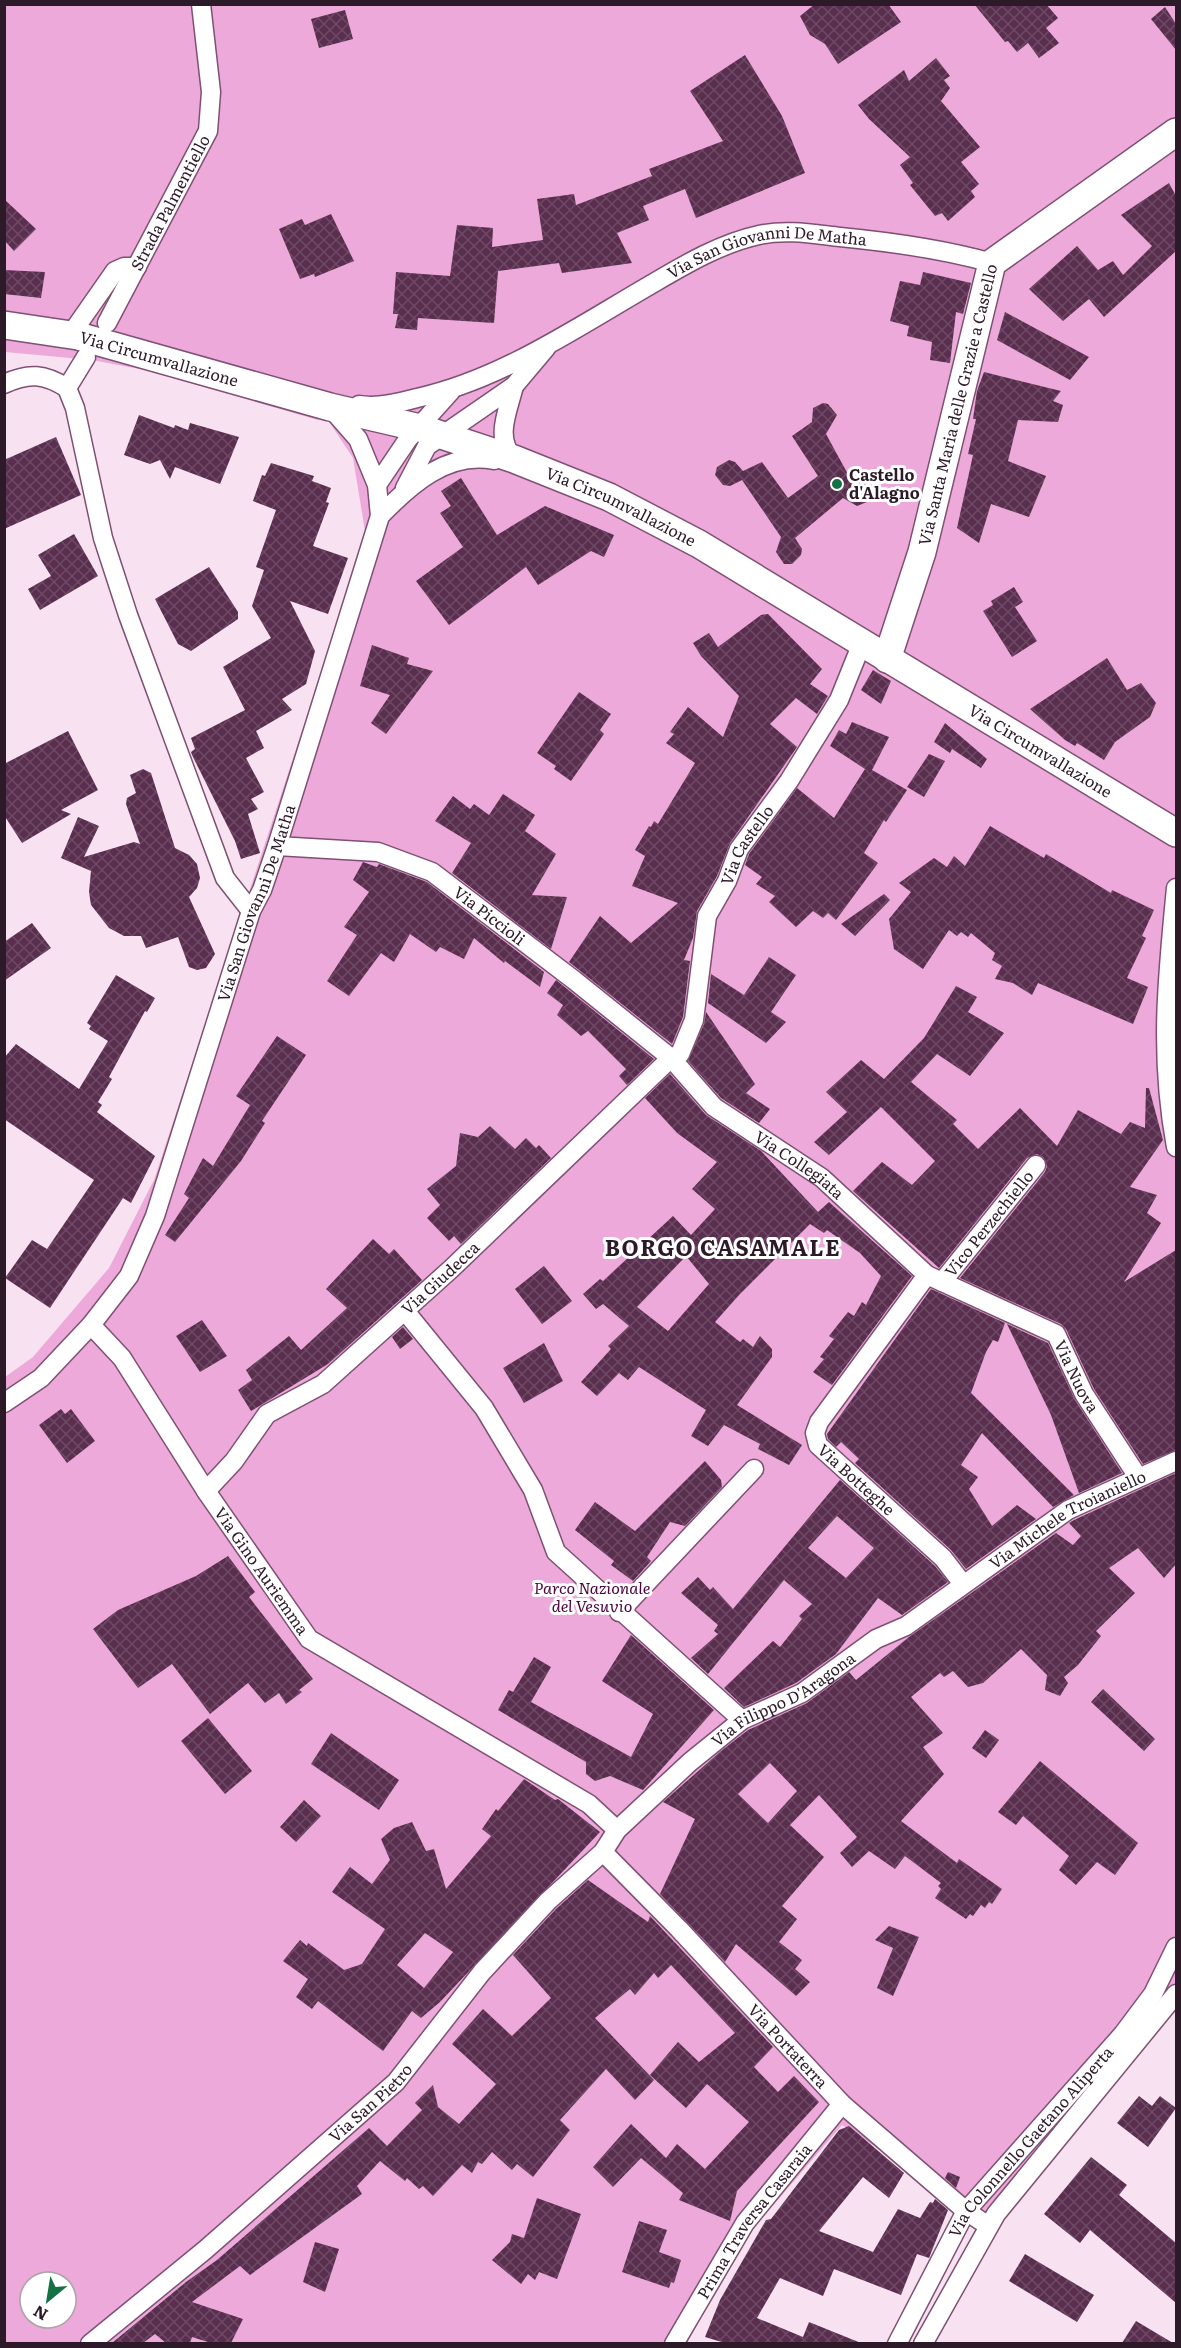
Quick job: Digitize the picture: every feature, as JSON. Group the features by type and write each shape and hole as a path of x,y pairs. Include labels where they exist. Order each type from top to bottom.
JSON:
{"main road":[{"name":"Via Santa Maria delle Grazie a Castello","path":"887,659 922,552 992,263 1176,132"},
{"name":"Via Circumvallazione","path":"4,325 71,334 319,403 431,431 609,497 656,521 862,643 1176,833"}],"street":[{"name":"Strada Palmentiello","path":"107,323 207,131 211,92 201,4"},
{"name":"Via San Giovanni De Matha","path":"451,391 553,341 720,247 761,234 793,231 861,239 959,254 992,263"},
{"path":"71,334 115,271 124,267 137,267"},
{"path":"377,485 408,439 465,422 514,386 553,341"},
{"path":"67,388 86,357"},
{"path":"4,384 24,376 50,377 67,388 75,408 103,538 128,615 225,878 251,911"},
{"path":"514,386 504,422 503,442 522,463"},
{"path":"319,403 369,407 451,391"},
{"path":"402,492 427,446 431,431 451,391"},
{"path":"319,403 358,439 377,485 380,516"},
{"name":"Via San Giovanni De Matha","path":"4,1403 41,1378 91,1325 129,1276 155,1216 251,911 262,890 277,846 380,516 402,492 433,470 461,459 486,458 522,463"},
{"name":"Via Castello","path":"671,1058 680,1054 694,1020 707,916 727,881 739,849 789,781 839,700 862,643"},
{"name":"Via Piccioli","path":"277,846 378,852 432,872 574,980 671,1058"},
{"path":"1176,888 1166,1001 1164,1054 1169,1107 1176,1147"},
{"name":"Via Collegiata","path":"671,1058 714,1107 822,1178 934,1278"},
{"name":"Via Giudecca","path":"206,1491 234,1461 267,1414 323,1384 405,1311 671,1058"},
{"name":"Vico Perzechiello","path":"934,1278 1036,1165"},
{"name":"Via Nuova","path":"934,1278 1056,1334 1084,1394 1138,1477"},
{"name":"Via Botteghe","path":"934,1278 858,1366 819,1422 815,1433 818,1444 943,1558 963,1584"},
{"path":"405,1311 484,1408 533,1490 556,1552 619,1612 742,1720"},
{"name":"Via Gino Auriemma","path":"91,1325 122,1358 206,1491 309,1639 589,1804 617,1830"},
{"name":"Via Michele Troianiello","path":"963,1584 1019,1547 1068,1510 1176,1461"},
{"path":"619,1612 754,1469"},
{"name":"Via Filippo D'Aragona","path":"617,1830 690,1762 742,1720 802,1693 876,1639 906,1626 963,1584"},
{"name":"Via San Pietro","path":"90,2343 205,2250 396,2082 482,1972 548,1901 603,1852 617,1830"},
{"name":"Via Portaterra","path":"603,1852 679,1929 842,2104 966,2211 987,2225"},
{"name":"Via Colonnello Gaetano Aliperta","path":"897,2343 966,2211 1123,2034 1153,1994 1176,1947"},
{"name":"Via Colonnello Gaetano Aliperta","path":"923,2343 987,2225 1013,2190 1079,2114 1176,1994"},
{"name":"Prima Traversa Casaraia","path":"674,2343 745,2223 842,2104"}],"green space":[{"name":"Parco Nazionale del Vesuvio","path":"5,5 1176,5 1176,2004 995,2225 842,2125 745,2238 687,2343 5,2344 5,1377 33,1357 109,1268 154,1180 366,537 353,458 324,414 318,420 145,370 92,360 5,352"}],"building":[{"path":"815,4 888,4 901,22 838,64 825,44 810,35 800,16"},
{"path":"974,4 1046,4 1058,18 1046,28 1059,43 1039,58 1028,43 1017,52 1008,41 1005,42"},
{"path":"1165,7 1176,24 1176,50 1151,19"},
{"path":"345,10 353,39 319,48 311,19"},
{"path":"745,55 782,116 805,173 696,218 685,189 643,206 649,220 617,233 632,263 562,273 559,263 498,271 494,323 418,318 417,330 395,328 398,314 393,314 396,272 450,276 457,225 493,228 492,247 543,240 537,199 574,194 576,205 652,176 649,169 723,141 690,91"},
{"path":"936,58 950,76 944,80 950,88 941,101 980,147 961,162 979,184 971,191 975,197 948,221 942,213 935,216 910,185 913,183 900,165 910,157 869,119 858,105 904,70 909,81"},
{"path":"1169,183 1176,196 1176,251 1104,317 1089,299 1063,321 1029,289 1077,246 1098,270 1113,261 1123,275 1152,246 1121,215"},
{"path":"4,199 36,229 14,251 4,240"},
{"path":"331,214 354,261 315,277 314,274 300,279 279,229 302,219 305,225"},
{"path":"4,270 45,272 41,298 4,294"},
{"path":"923,272 971,283 963,314 956,312 950,363 930,360 932,342 907,336 909,326 890,321 900,281 920,285"},
{"path":"1005,312 1089,357 1070,380 997,340"},
{"path":"984,372 1061,391 1053,401 1063,405 1058,422 1018,420 1008,461 1046,476 1029,517 991,504 979,543 957,528 973,455 968,454 976,419 973,419 977,391"},
{"name":"Castello d'Alagno","path":"823,403 828,404 837,415 826,434 850,478 869,486 870,497 867,502 857,506 843,498 795,538 802,549 801,555 792,564 784,564 776,552 781,537 742,480 730,486 723,485 715,475 717,467 729,460 735,462 743,471 762,462 788,498 818,476 792,436 812,422 813,408"},
{"path":"139,415 174,428 175,425 188,430 190,423 239,437 220,484 175,467 170,479 160,460 150,464 124,455"},
{"path":"56,437 81,495 4,529 4,460"},
{"path":"271,463 314,476 312,481 331,488 326,502 329,503 313,546 348,558 328,614 290,601 315,651 306,684 282,699 292,710 256,731 264,748 246,758 264,792 251,799 258,809 248,814 260,853 241,859 235,841 192,755 191,752 195,749 191,738 245,710 223,667 271,638 252,606 264,570 256,567 276,510 253,501 262,475 265,476"},
{"path":"461,478 497,535 545,506 614,535 604,557 591,551 538,585 526,567 449,625 416,581 463,547 440,513 451,506 441,491"},
{"path":"74,534 98,576 40,610 28,589 51,576 38,555"},
{"path":"209,567 238,612 238,619 191,651 178,644 155,599"},
{"path":"1014,587 1023,602 1015,607 1037,641 1012,657 983,611 993,605 991,601"},
{"path":"768,614 822,669 810,684 828,696 817,714 796,698 770,724 797,747 730,843 717,876 697,911 693,938 684,960 690,961 683,1017 672,1044 569,962 600,916 631,943 678,903 632,886 645,856 635,850 649,826 651,827 654,821 658,824 695,763 666,743 674,734 670,732 688,707 723,737 739,696 701,656 693,643 709,633 718,647 761,615"},
{"path":"372,645 409,658 407,664 433,671 386,734 371,723 390,695 360,686"},
{"path":"1107,658 1127,690 1141,683 1156,703 1150,717 1115,742 1104,760 1077,743 1075,746 1065,740 1030,709"},
{"path":"873,670 891,681 881,704 861,690"},
{"path":"579,692 611,714 600,730 604,734 571,781 554,769 556,766 537,753"},
{"path":"852,722 889,737 872,770 907,790 886,822 884,820 864,853 878,863 836,920 828,913 823,918 813,911 796,927 769,902 775,896 756,884 762,877 745,865 749,854 797,788 834,818 865,769 830,746 839,730 846,734"},
{"path":"945,723 987,759 981,768 952,749 950,753 934,742"},
{"path":"68,731 98,790 61,810 71,814 22,843 4,815 4,764"},
{"path":"929,754 945,761 924,797 907,787"},
{"path":"143,769 151,773 175,848 189,855 197,864 200,878 197,888 189,897 215,954 206,968 197,970 189,967 178,937 146,948 141,936 124,936 109,928 91,905 89,892 91,871 61,858 78,817 99,826 84,857 134,842 140,844 126,804 127,798 136,793 130,775"},
{"path":"503,794 535,815 525,831 556,854 532,895 567,897 551,949 452,873 471,843 435,821 453,796 470,809 474,804 489,815"},
{"path":"990,826 1044,858 1046,854 1111,893 1112,890 1154,910 1142,936 1146,938 1127,978 1148,987 1133,1024 1038,983 1032,995 1013,983 995,979 1002,966 992,960 995,953 971,933 968,937 961,932 957,936 949,930 923,969 894,949 889,919 911,892 899,883 934,858 947,867 954,856 965,866"},
{"path":"363,862 377,867 379,864 427,882 544,972 540,987 505,961 504,963 474,938 464,959 440,947 436,952 410,934 394,962 381,953 349,996 327,981 357,935 344,927 369,892 353,880"},
{"path":"884,894 890,900 855,936 841,924"},
{"path":"32,923 51,948 4,981 4,942"},
{"path":"769,957 796,975 771,1012 786,1022 766,1043 708,1003 711,974 744,995"},
{"path":"116,975 155,998 147,1012 145,1011 109,1077 112,1079 98,1102 102,1105 97,1112 155,1156 131,1203 123,1198 50,1308 5,1278 32,1240 47,1249 94,1180 4,1119 4,1058 16,1044 79,1089 108,1041 89,1029 91,1026 87,1023"},
{"path":"556,980 654,1059 627,1085 619,1076 626,1069 588,1031 581,1036 557,1015 563,1005 547,993"},
{"path":"956,986 977,997 968,1012 1004,1033 970,1076 937,1054 911,1082 957,1120 953,1124 978,1149 1020,1108 1057,1146 1078,1110 1121,1134 1130,1122 1145,1128 1146,1088 1149,1088 1163,1140 1130,1187 1157,1195 1147,1213 1161,1223 1124,1282 1176,1250 1176,1450 1143,1464 1094,1389 1066,1329 1061,1324 960,1278 1045,1172 1047,1166 1043,1157 1037,1154 1027,1158 939,1268 853,1191 882,1162 912,1185 935,1161 881,1107 829,1155 814,1142 847,1112 826,1092 861,1060 884,1079 924,1038"},
{"path":"706,1012 755,1084 746,1093 770,1109 759,1123 721,1098 688,1061 704,1024"},
{"path":"277,1036 306,1055 262,1121 265,1123 241,1161 175,1242 165,1235 189,1198 184,1194 203,1158 213,1166 250,1105 236,1096"},
{"path":"670,1074 706,1115 761,1151 818,1212 829,1202 912,1276 832,1385 813,1372 824,1359 820,1357 834,1339 829,1336 848,1312 854,1316 862,1302 866,1305 881,1276 860,1253 827,1230 824,1233 810,1224 715,1322 740,1342 743,1339 753,1347 760,1336 772,1349 772,1357 737,1405 802,1445 789,1465 758,1449 760,1444 724,1425 708,1446 691,1436 706,1410 639,1367 628,1380 619,1373 597,1396 581,1382 611,1349 608,1346 629,1326 603,1304 596,1309 583,1294 600,1279 603,1281 673,1216 691,1235 715,1209 692,1189 717,1162 677,1133 645,1098","holes":["686,1256 709,1284 668,1331 637,1307"]},
{"path":"490,1126 515,1149 526,1138 536,1148 539,1145 551,1158 461,1244 454,1236 449,1241 427,1218 440,1205 427,1189 456,1166 460,1133 478,1137"},
{"path":"373,1239 389,1254 394,1249 422,1280 328,1364 251,1411 238,1390 252,1380 246,1370 289,1336 301,1350 347,1308 326,1289"},
{"path":"544,1266 572,1301 542,1324 515,1289"},
{"path":"931,1289 1005,1323 998,1342 993,1340 986,1352 971,1393 1074,1495 1053,1507 982,1433 961,1465 978,1477 969,1489 992,1526 1017,1505 1036,1519 966,1569 951,1550 855,1463 859,1459 841,1442 836,1447 828,1439 827,1434"},
{"path":"202,1320 227,1356 200,1372 176,1336"},
{"path":"1007,1324 1048,1343 1075,1400 1122,1473 1079,1493 1051,1415"},
{"path":"403,1327 413,1339 400,1349 392,1337"},
{"path":"544,1343 563,1381 524,1403 503,1368"},
{"path":"61,1409 65,1414 71,1409 95,1441 67,1463 39,1425"},
{"path":"705,1461 721,1480 722,1487 685,1526 670,1522 647,1557 651,1561 633,1581 611,1565 614,1561 575,1530 595,1502 635,1531"},
{"path":"1176,1473 1176,1564 1164,1578 1138,1548 1109,1568 1135,1593 1096,1631 1101,1636 1078,1665 1064,1677 1068,1683 1060,1696 1045,1690 1047,1675 1021,1649 983,1683 968,1687 953,1671 944,1677 940,1673 911,1697 943,1733 923,1747 944,1774 901,1821 957,1863 959,1859 1002,1889 992,1904 989,1902 985,1908 981,1905 973,1916 970,1914 966,1919 935,1898 941,1889 938,1886 941,1883 905,1856 895,1869 869,1851 852,1867 840,1853 857,1837 819,1795 790,1825 824,1857 782,1906 797,1919 779,1942 802,1960 795,1969 810,1982 796,1996 736,1944 725,1962 660,1894 695,1819 663,1802 748,1730 807,1703 849,1672 856,1680 909,1637 1056,1533 1073,1545 1081,1536 1069,1523","holes":["770,1763 797,1791 768,1823 738,1794"]},
{"path":"840,1480 935,1566 948,1582 902,1615 878,1598 836,1654 796,1683 744,1707 724,1688 773,1641 780,1647 802,1619 799,1616 812,1604 784,1580 708,1674 691,1658 718,1634 714,1631 718,1625 681,1593 698,1577 710,1590 713,1587 733,1609","holes":["837,1516 874,1548 846,1578 808,1548"]},
{"path":"228,1556 255,1592 249,1597 313,1679 299,1690 302,1692 286,1704 279,1693 265,1703 248,1683 210,1714 172,1664 138,1688 93,1629 118,1610 196,1576"},
{"path":"631,1635 714,1710 643,1790 610,1776 595,1781 586,1774 586,1762 498,1710 509,1690 513,1692 534,1657 551,1667 531,1702 631,1757 653,1714 602,1681"},
{"path":"1103,1689 1155,1739 1144,1751 1091,1702"},
{"path":"208,1718 252,1771 225,1794 181,1741"},
{"path":"985,1730 999,1740 986,1758 972,1748"},
{"path":"331,1733 399,1780 379,1810 311,1764"},
{"path":"1040,1761 1138,1843 1115,1875 1097,1862 1076,1885 1059,1870 1069,1856 1023,1816 1016,1825 998,1812"},
{"path":"524,1779 555,1800 558,1799 600,1832 440,2002 421,2018 412,2011 383,2051 318,2001 312,2009 296,1997 308,1979 283,1961 300,1940 307,1946 308,1943 344,1970 362,1964 385,1929 332,1892 350,1867 372,1884 390,1860 381,1839 394,1828 412,1822 426,1851 434,1849 446,1889 491,1836 482,1829 496,1809 498,1811","holes":["425,1933 453,1952 424,1988 397,1965"]},
{"path":"304,1800 321,1816 296,1842 280,1827"},
{"path":"588,1880 648,1922 650,1916 773,2047 754,2067 778,2092 794,2076 819,2102 737,2191 730,2221 679,2200 683,2193 641,2158 613,2187 593,2167 631,2124 666,2158 677,2144 705,2169 749,2122 707,2084 686,2108 650,2075 678,2042 699,2062 735,2033 671,1965 658,1978 654,1973 635,1995 630,1989 595,2018 654,2080 635,2100 606,2069 560,2120 570,2130 533,2177 517,2164 512,2170 492,2152 482,2164 478,2162 472,2173 462,2165 433,2196 423,2186 419,2189 407,2178 405,2181 380,2161 357,2186 362,2194 250,2275 240,2266 192,2302 243,2319 231,2343 211,2343 192,2337 190,2343 166,2343 155,2334 143,2343 112,2343 186,2282 217,2260 369,2128 387,2146 422,2110 415,2103 433,2085 438,2107 459,2124 496,2084 452,2044 483,2009 512,2036 551,1998 513,1955 556,1909"},
{"path":"889,1926 919,1937 893,1996 877,1988 893,1948 875,1940"},
{"path":"1139,2096 1152,2106 1160,2096 1176,2108 1148,2147 1117,2123"},
{"path":"849,2126 904,2173 889,2198 863,2177 819,2231 873,2252 898,2209 920,2218 930,2202 933,2203 935,2199 948,2210 929,2258 917,2254 901,2295 834,2269 823,2296 780,2278 757,2318 803,2337 809,2322 861,2343 725,2343 705,2337 720,2300 766,2220 771,2219 839,2130"},
{"path":"1091,2157 1127,2185 1119,2195 1176,2243 1176,2303 1090,2230 1080,2243 1044,2214"},
{"path":"948,2172 960,2177 956,2188 945,2178"},
{"path":"537,2198 581,2214 557,2279 539,2272 535,2280 528,2274 521,2284 492,2260 510,2242 512,2234 524,2238"},
{"path":"639,2221 667,2230 659,2252 681,2260 674,2283 671,2282 669,2288 622,2272"},
{"path":"315,2242 339,2249 325,2292 303,2282"},
{"path":"1025,2254 1094,2295 1077,2322 1009,2281"},
{"path":"1136,2321 1173,2343 1122,2343"}],"place":[{"name":"Castello d'Alagno","path":"837,484"}],"district":[{"name":"BORGO CASAMALE","path":"723,1248"}]}
